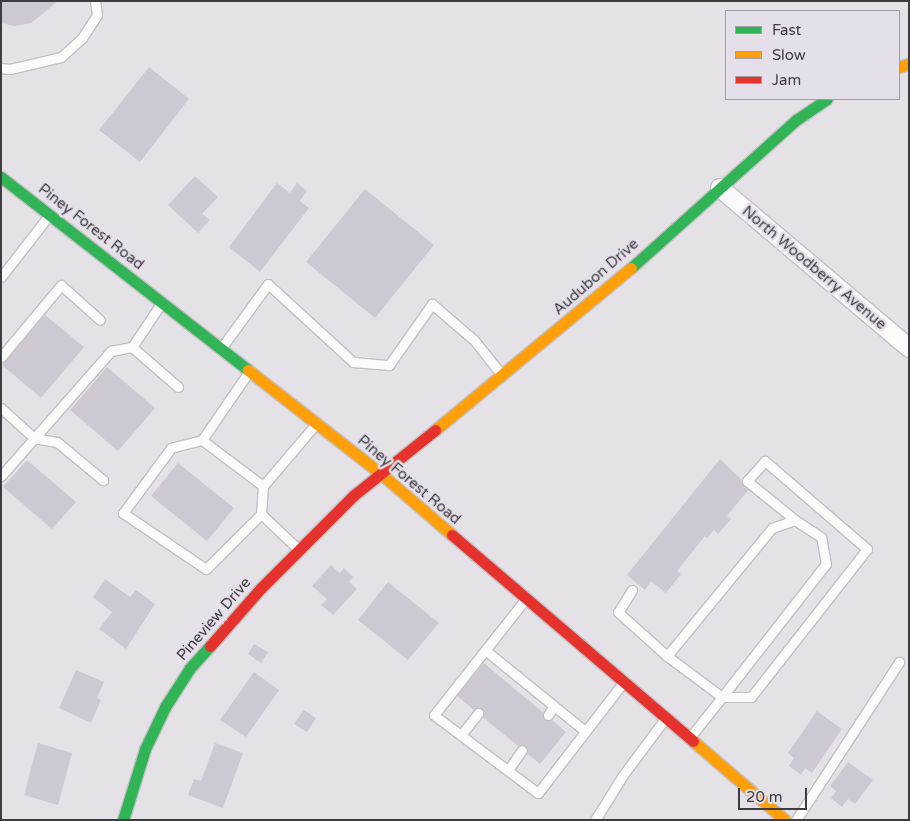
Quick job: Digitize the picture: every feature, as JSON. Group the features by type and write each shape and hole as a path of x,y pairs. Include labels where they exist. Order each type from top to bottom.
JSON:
{"street":[{"name":"Audubon Drive","path":"380,473 593,302 796,120 826,100"},
{"name":"Piney Forest Road","path":"1,177 50,213 380,473 525,599 690,738 772,815 786,820"},
{"name":"North Woodberry Avenue","path":"720,188 909,348"},
{"name":"Pineview Drive","path":"123,820 145,749 165,707 190,668 299,550 380,473"}],"lane":[{"path":"1,68 10,69 61,57 82,38 97,15 95,1"},
{"path":"1,277 50,213"},
{"path":"1,357 61,284 100,320"},
{"path":"221,349 268,284 353,362 389,365 432,304 474,340 501,374"},
{"path":"1,476 111,351 132,347 162,302"},
{"path":"132,347 178,388"},
{"path":"249,371 202,440 171,448 123,513 206,569 261,514 263,486 317,424"},
{"path":"1,408 34,438 57,442 103,480"},
{"path":"202,440 263,486"},
{"path":"632,590 618,612 667,656 722,697 751,697 867,549 765,461 747,481 795,520 821,537 826,564 722,697 690,738"},
{"path":"261,514 299,550"},
{"path":"667,656 772,528 795,520"},
{"path":"525,599 434,715 538,793 623,682"},
{"path":"485,650 585,731"},
{"path":"796,820 898,662"},
{"path":"502,678 508,670"},
{"path":"548,716 554,706"},
{"path":"461,735 478,713"},
{"path":"595,820 623,774 665,717"},
{"path":"508,770 522,750"}],"building":[{"path":"1,1 58,1 31,23 15,26 1,23"},
{"path":"149,67 189,99 140,162 99,130"},
{"path":"195,176 218,197 202,214 210,220 198,233 168,205"},
{"path":"277,183 290,193 297,183 307,191 300,201 309,208 260,272 229,247"},
{"path":"365,189 434,245 375,318 306,262"},
{"path":"45,315 84,347 41,398 2,365"},
{"path":"107,367 155,408 118,451 70,410"},
{"path":"720,459 750,488 727,516 731,519 718,534 714,530 707,538 705,536 677,571 681,574 666,593 651,581 645,590 627,575"},
{"path":"27,460 76,502 52,529 3,487"},
{"path":"178,463 234,508 207,541 151,496"},
{"path":"331,565 340,573 344,568 353,577 349,582 357,589 333,615 321,605 327,599 312,586"},
{"path":"105,579 130,597 136,590 155,604 126,649 99,629 112,612 93,597"},
{"path":"388,582 439,623 408,660 358,620"},
{"path":"254,644 268,652 261,663 248,654"},
{"path":"484,663 566,732 540,764 457,696"},
{"path":"76,670 104,682 97,698 101,700 91,723 59,708"},
{"path":"254,672 279,690 246,737 220,720"},
{"path":"304,710 316,718 307,732 294,724"},
{"path":"817,711 842,729 812,773 805,768 801,775 789,766 794,758 788,753"},
{"path":"38,743 72,753 58,805 24,795"},
{"path":"215,743 243,753 223,808 188,795 194,779 201,781"},
{"path":"848,762 873,780 855,804 848,799 842,807 831,798 836,791 830,786"}],"traffic: fast":[{"path":"631,268 796,120 826,100"},
{"path":"1,177 248,370"},
{"path":"123,820 145,749 165,707 190,668 210,646"}],"traffic: slow":[{"path":"900,67 909,64"},
{"path":"435,430 631,268"},
{"path":"248,370 380,473 452,535"},
{"path":"693,741 785,820"}],"traffic: jam":[{"path":"210,646 261,588 354,495 435,430"},
{"path":"452,535 693,741"}]}
